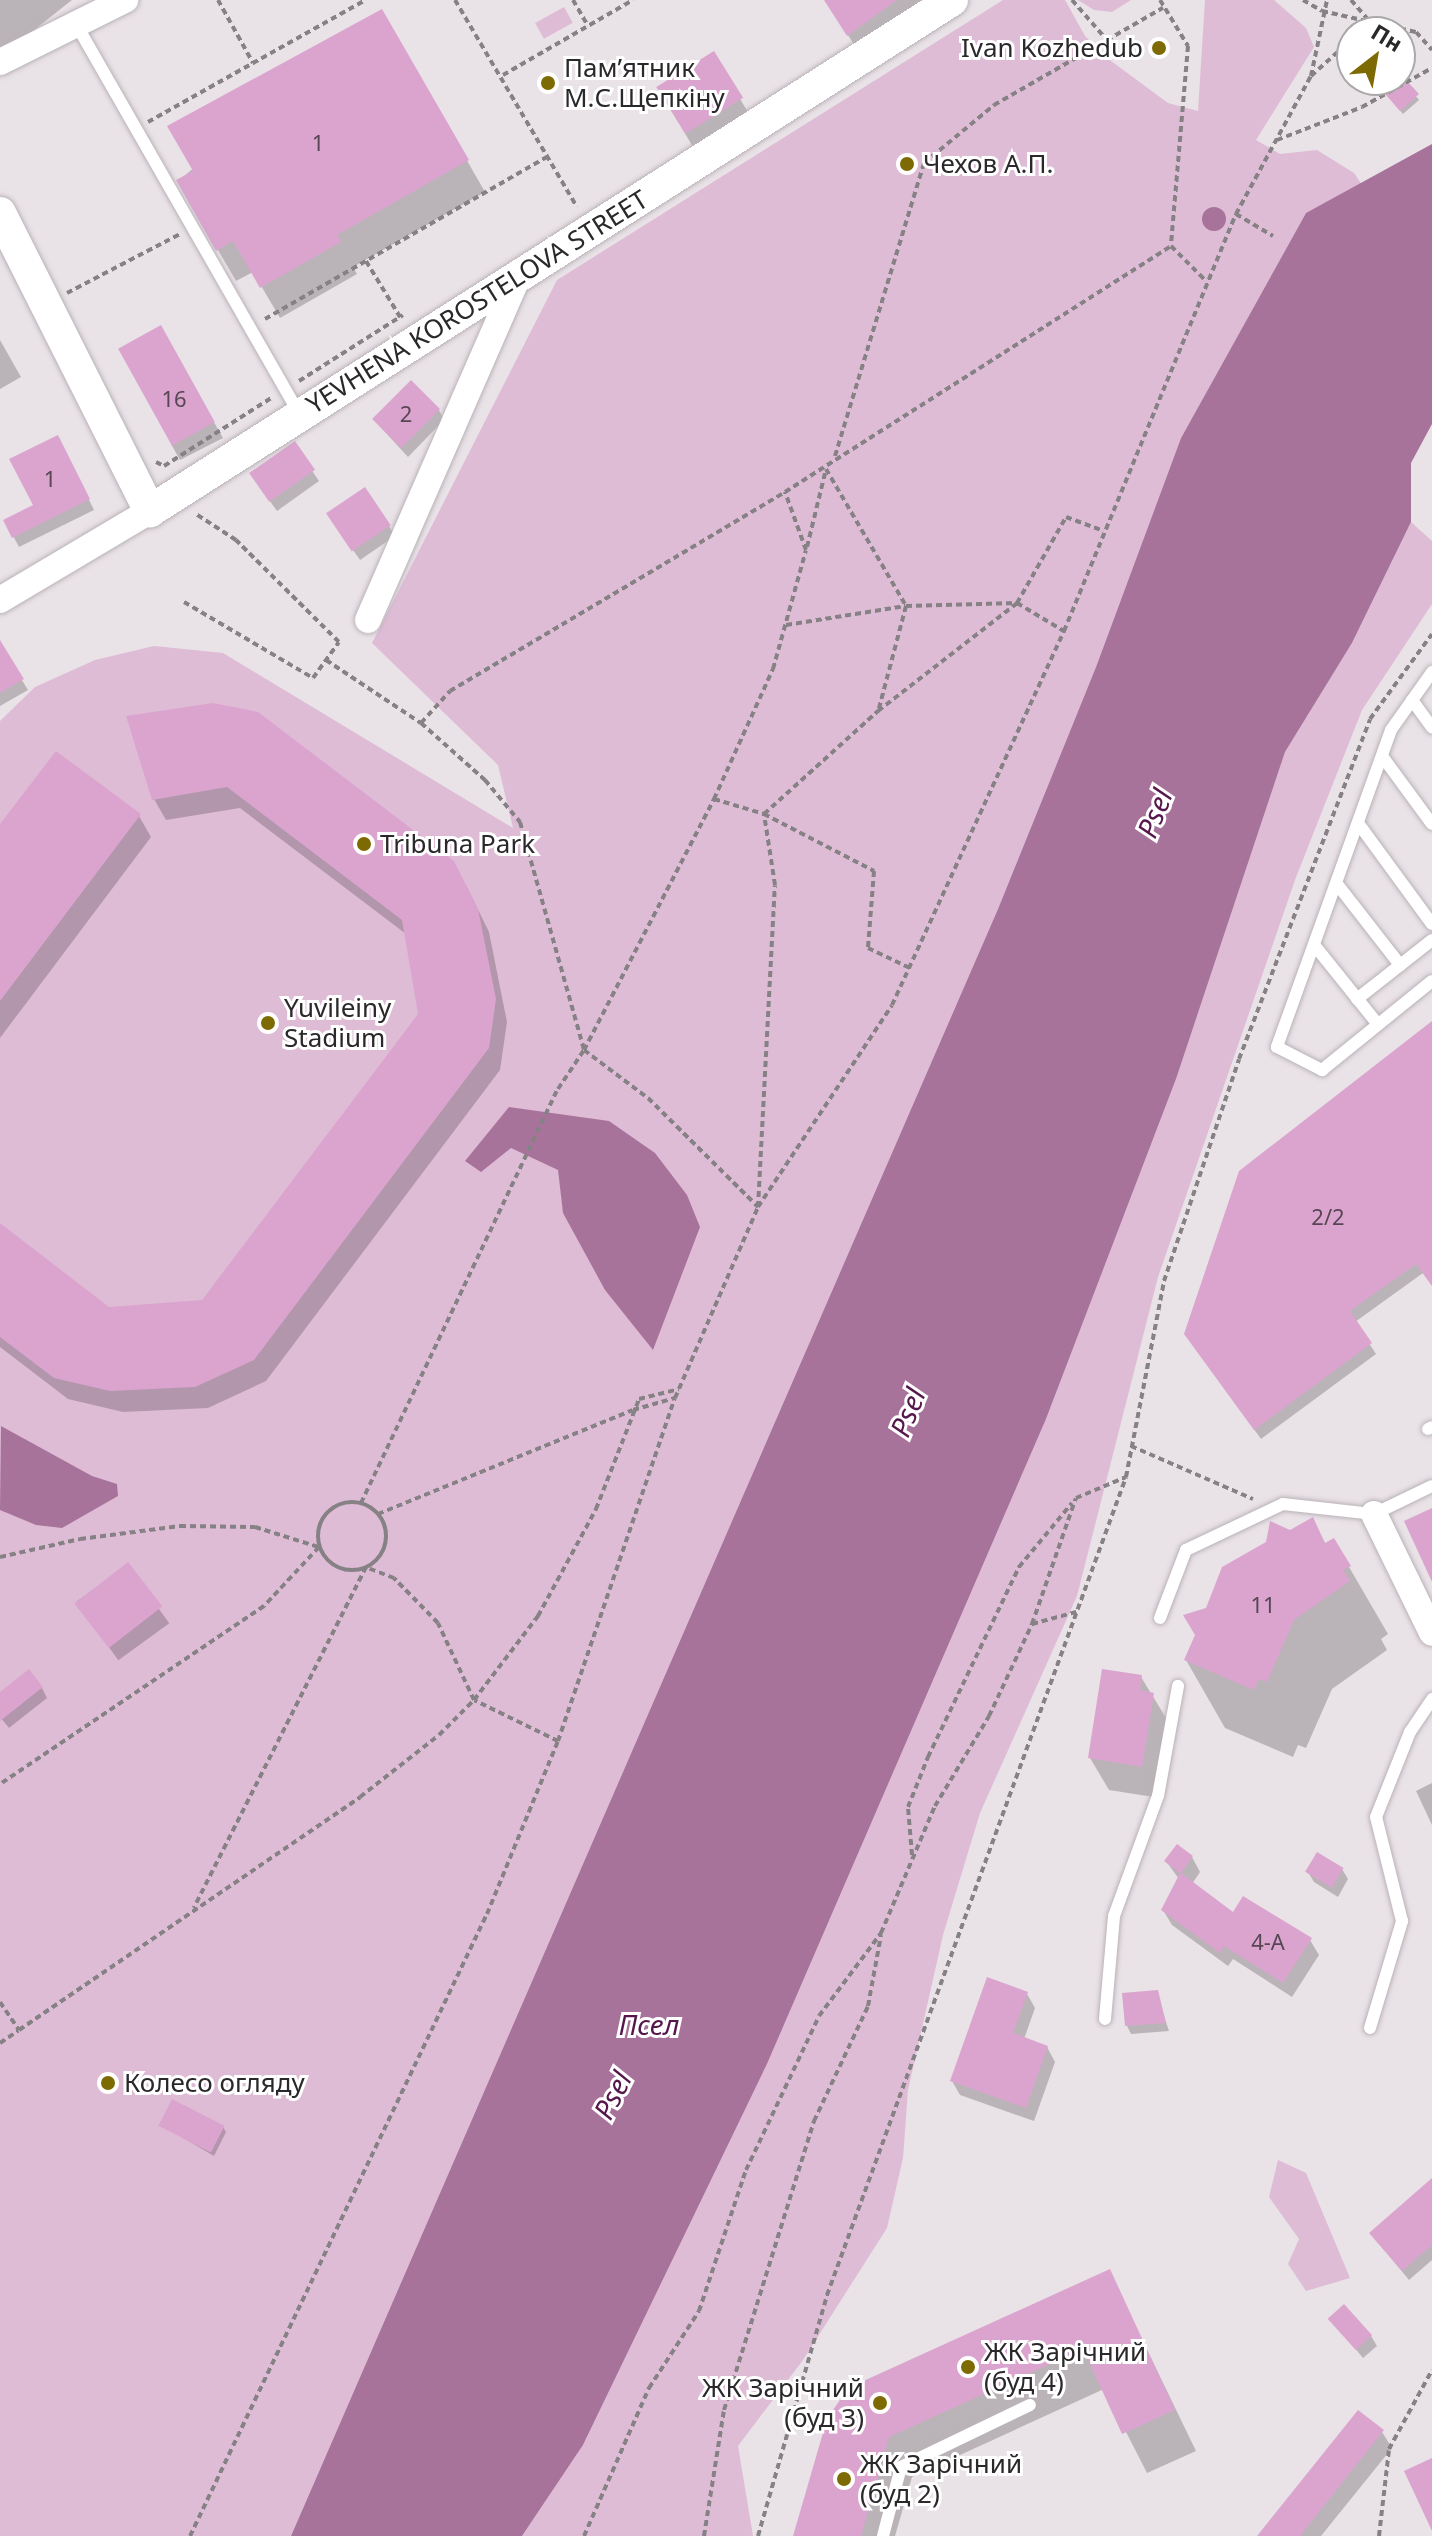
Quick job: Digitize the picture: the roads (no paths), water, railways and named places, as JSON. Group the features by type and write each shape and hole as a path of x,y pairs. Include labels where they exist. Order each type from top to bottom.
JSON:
{"street":[{"path":"0,62 125,0"},
{"name":"YEVHENA KOROSTELOVA STREET","path":"0,600 150,511 952,0"},
{"path":"0,213 150,511"},
{"path":"368,620 518,277"},
{"path":"1374,1514 1432,1633"}],"lane":[{"path":"76,24 300,415"},
{"path":"1432,672 1391,730 1277,1047 1322,1070 1432,981"},
{"path":"1412,700 1432,728"},
{"path":"1382,756 1432,824"},
{"path":"1358,823 1432,924"},
{"path":"1337,884 1400,965"},
{"path":"1357,999 1432,940"},
{"path":"1315,946 1377,1023"},
{"path":"1160,1618 1186,1550 1283,1504 1374,1514 1432,1486"},
{"path":"1105,2019 1114,1916 1158,1796 1178,1686"},
{"path":"1370,2028 1402,1921 1376,1817 1410,1732 1432,1699"},
{"path":"883,2536 901,2467 1030,2405"}],"water":[{"name":"Псел","path":"1432,144 1432,424 1411,463 1411,522 1352,643 1285,752 1176,1079 1046,1419 767,2064 583,2445 522,2536 291,2536 998,909 1096,667 1181,438 1306,213"},
{"path":"1214,207 1222,211 1226,219 1222,227 1214,231 1206,227 1202,219 1206,211"},
{"path":"509,1107 609,1121 655,1153 687,1195 700,1227 653,1350 605,1290 563,1213 558,1170 511,1148 481,1172 465,1161"},
{"path":"1,1426 92,1476 117,1484 118,1496 62,1528 36,1525 0,1510"}],"place":[{"name":"Ivan Kozhedub","path":"1159,48"},
{"name":"Пам’ятник М.С.Щепкіну","path":"548,83"},
{"name":"Чехов А.П.","path":"907,164"},
{"name":"Tribuna Park","path":"364,844"},
{"name":"Yuvileiny Stadium","path":"268,1023"},
{"name":"Колесо огляду","path":"108,2083"},
{"name":"ЖК Зарічний (буд 4)","path":"968,2367"},
{"name":"ЖК Зарічний (буд 3)","path":"880,2403"},
{"name":"ЖК Зарічний (буд 2)","path":"844,2479"}],"water label":[{"name":"Psel","path":"1154,813"},
{"name":"Psel","path":"907,1412"},
{"name":"Psel","path":"612,2095"}]}
